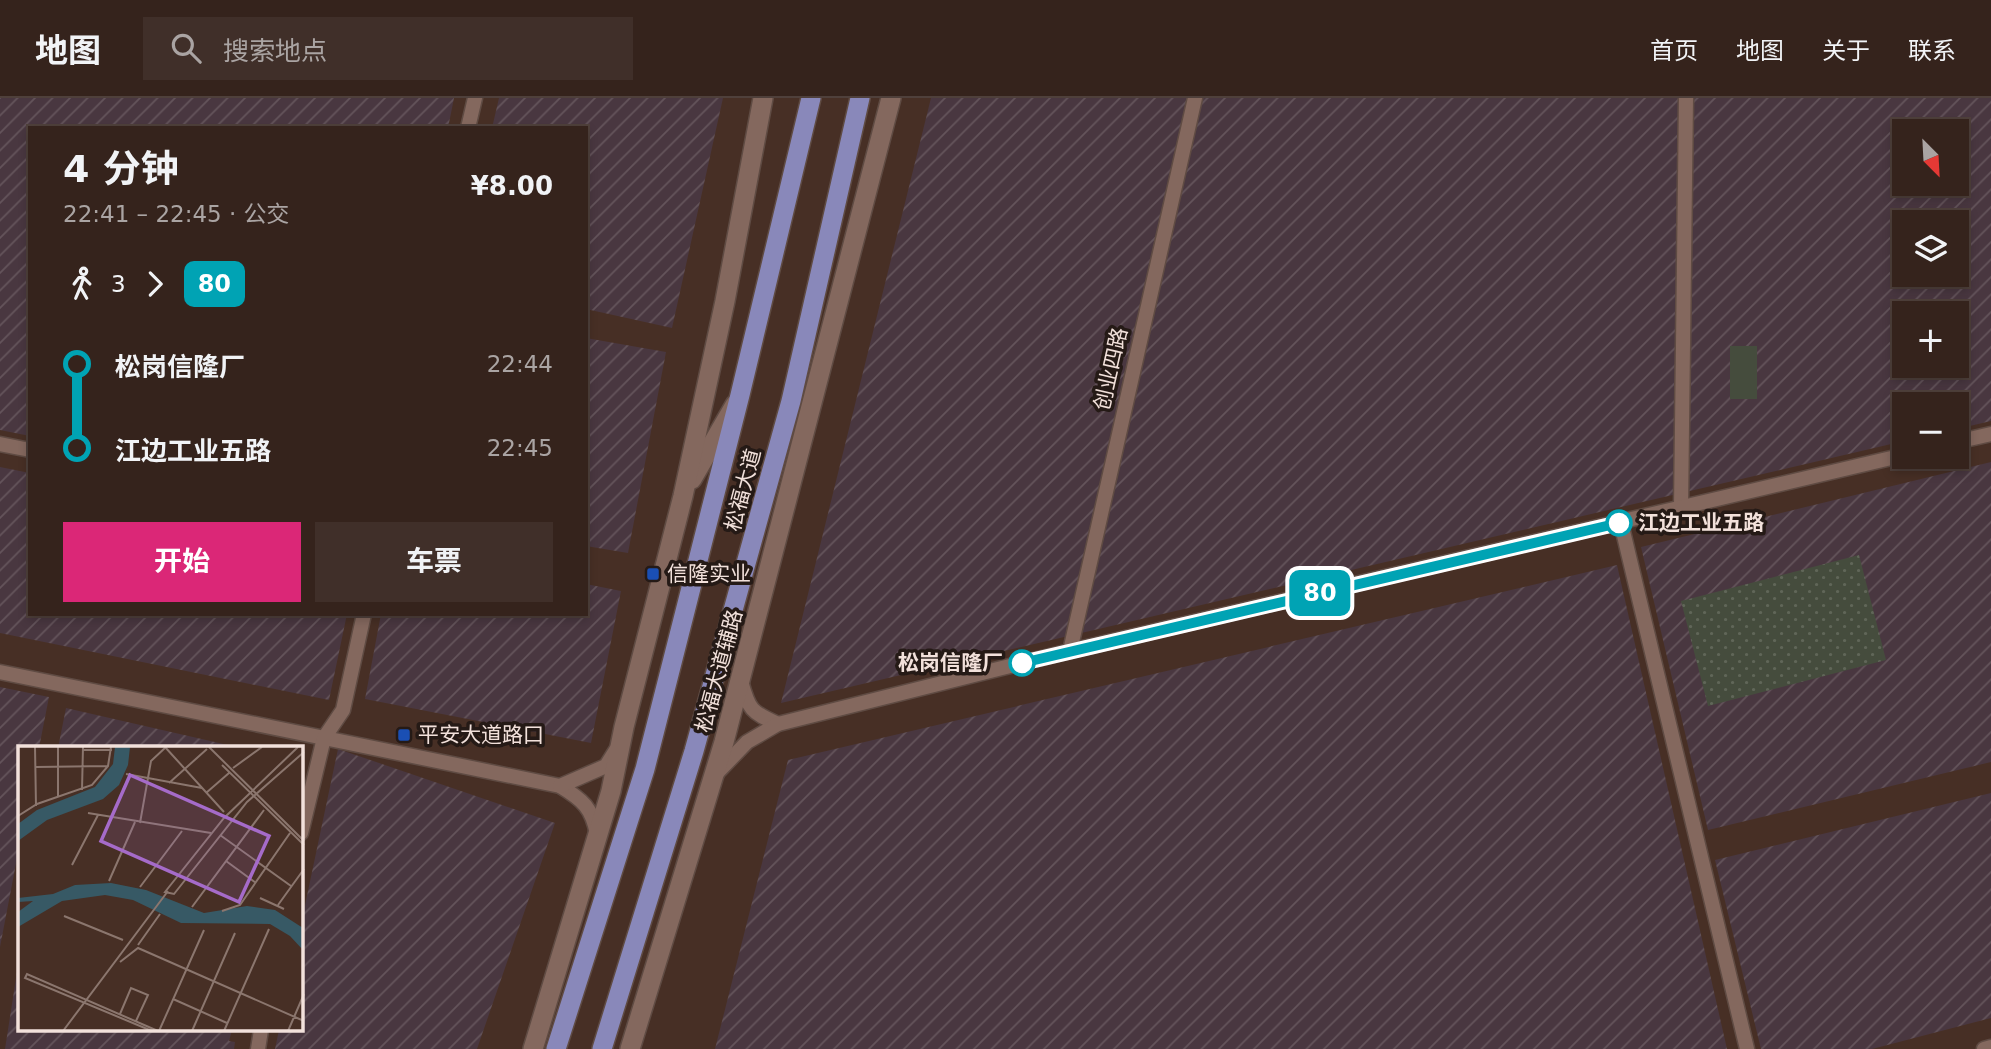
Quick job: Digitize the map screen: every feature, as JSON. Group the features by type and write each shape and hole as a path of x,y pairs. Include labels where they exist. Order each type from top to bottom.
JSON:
{"main road":[{"path":"533,1049 611,791 620,744 683,496 722,314 763,98"},
{"name":"松福大道","path":"552,1047 645,769 740,395 811,98"},
{"name":"松福大道","path":"602,1049 694,751 791,401 860,98"},
{"name":"松福大道辅路","path":"634,1043 740,680 891,98"},
{"path":"683,496 740,395"},
{"path":"787,506 791,401"},
{"path":"552,1047 555,979"},
{"path":"616,1049 624,982"}],"street":[{"path":"468,126 475,98"},
{"name":"创业四路","path":"1070,651 1195,98"},
{"path":"1681,509 1686,98"},
{"path":"1969,439 1991,434"},
{"path":"0,444 28,450"},
{"path":"712,779 728,759 747,742 778,724 1070,651 1892,458"},
{"path":"1621,523 1747,1049"},
{"path":"303,825 324,738 343,710 364,616"},
{"path":"0,672 560,786 578,797 593,816 598,838"},
{"path":"740,680 746,700 755,714 778,724"},
{"path":"560,786 606,765 620,744"},
{"path":"1984,1049 1991,1047"}],"shaded area":[{"path":"0,98 454,98 448,126 28,126 28,436 0,430"},
{"path":"499,98 723,98 672,328 588,309 588,126 492,126"},
{"path":"931,98 1991,98 1991,421 1969,426 1969,392 1892,392 1892,444 781,703"},
{"path":"588,338 666,352 628,553 588,546"},
{"path":"1991,462 1991,762 1708,830 1641,547"},
{"path":"0,467 28,473 28,616 347,616 329,700 0,633"},
{"path":"1617,565 1727,1049 715,1049 788,760"},
{"path":"588,584 621,591 591,743 365,699 381,616 588,616"},
{"path":"0,687 49,697 39,746 18,746 18,853 0,947"},
{"path":"66,708 232,746 58,746"},
{"path":"338,749 555,823 477,1049 275,1049 279,1032 303,1032 303,915"},
{"path":"1991,793 1991,1018 1872,1049 1761,1049 1715,860"},
{"path":"18,965 18,1032 231,1032 229,1041 235,1042 234,1049 5,1049"}],"green space":[{"path":"1730,346 1757,346 1757,399 1730,399"},
{"path":"1859,555 1886,660 1708,706 1681,601"}],"bus line":[{"name":"80","path":"1022,663 1619,523"}],"place":[{"name":"江边工业五路","path":"1619,523"},
{"name":"信隆实业","path":"653,574"},
{"name":"松岗信隆厂","path":"1022,663"},
{"name":"平安大道路口","path":"404,735"}]}
